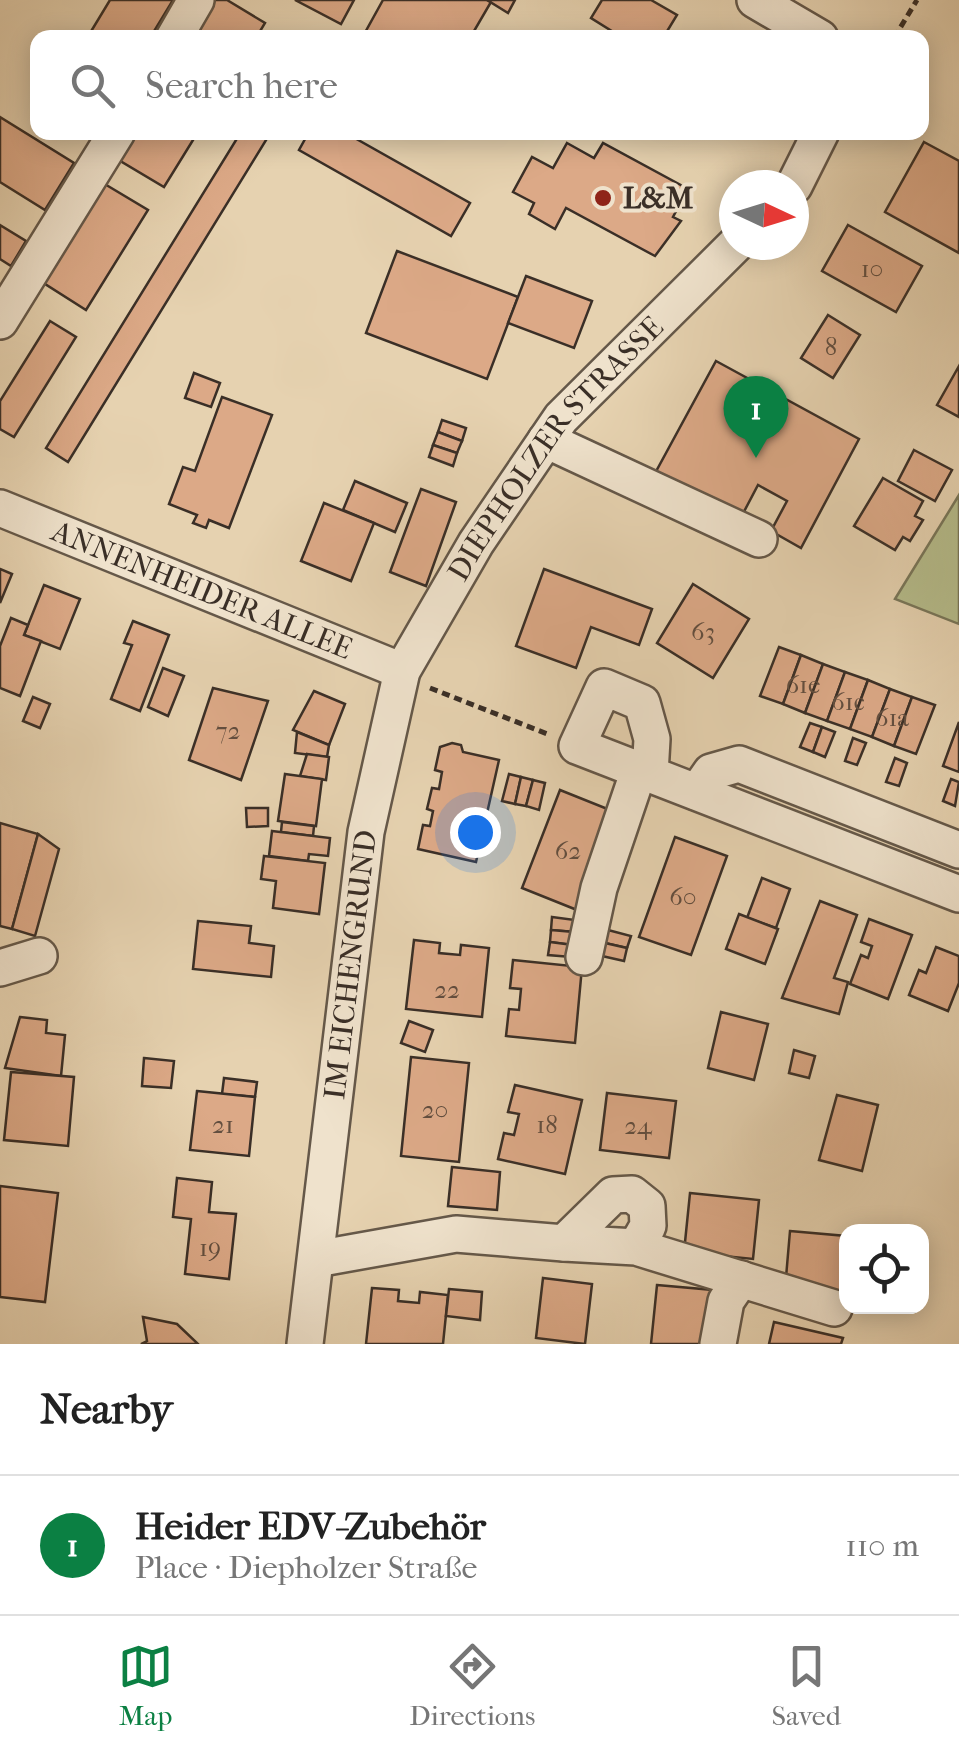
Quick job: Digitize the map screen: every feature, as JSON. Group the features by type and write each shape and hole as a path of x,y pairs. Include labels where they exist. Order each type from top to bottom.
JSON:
{"street":[{"path":"179,30 196,0"},
{"path":"755,0 806,30"},
{"path":"0,321 112,140"},
{"path":"802,170 818,140"},
{"name":"DIEPHOLZER STRASSE","path":"402,671 476,543 561,418 720,260"},
{"path":"546,440 759,540"},
{"name":"ANNENHEIDER ALLEE","path":"0,508 402,671"},
{"name":"IM EICHENGRUND","path":"305,1344 366,832 402,671"},
{"path":"584,957 599,888 645,772 652,738 642,702 604,687 568,742 645,772 697,792 959,894"},
{"path":"697,792 711,772 739,764 959,850"},
{"path":"0,968 39,956"},
{"path":"564,1243 614,1195 632,1194 647,1206 648,1226 636,1247"},
{"path":"316,1259 456,1234 636,1247 834,1308"},
{"path":"718,1344 726,1301 742,1278"}],"path":[{"path":"899,30 916,0"},
{"path":"402,671 429,688 568,742"}],"green space":[{"path":"959,495 959,624 895,599"}],"building":[{"path":"110,0 173,0 155,30 92,30"},
{"path":"215,0 227,0 265,23 261,30 197,30"},
{"path":"295,0 354,0 341,24"},
{"path":"383,0 491,2 475,30 366,30"},
{"path":"487,0 515,0 508,13"},
{"path":"602,0 651,0 677,15 668,30 610,30 591,18"},
{"path":"0,117 30,136 30,140 37,140 74,163 45,210 0,182"},
{"path":"128,140 193,140 164,187 117,159"},
{"path":"236,140 266,140 68,462 46,448"},
{"path":"305,140 358,140 470,203 451,236 299,150"},
{"path":"924,142 959,161 959,253 885,212"},
{"name":"L&M","path":"567,143 594,158 603,143 688,189 673,217 681,221 655,256 566,208 555,229 529,214 534,203 513,192 532,157 553,168"},
{"path":"103,183 148,210 86,310 42,282"},
{"path":"0,225 26,241 11,266 0,259"},
{"path":"848,225 922,266 896,312 822,271"},
{"path":"397,251 518,297 487,379 366,333"},
{"path":"526,276 592,301 574,348 508,323"},
{"path":"828,315 860,335 833,378 801,358"},
{"path":"50,321 76,337 14,437 0,429 0,401"},
{"path":"716,361 859,439 801,548 771,531 787,501 758,485 738,523 653,477"},
{"path":"959,366 959,417 937,405"},
{"path":"194,373 220,383 211,407 185,398"},
{"path":"222,397 272,415 229,528 209,520 206,528 193,523 197,515 169,504 183,467 195,471"},
{"path":"442,420 466,428 462,441 438,432"},
{"path":"438,432 462,441 457,453 433,445"},
{"path":"433,445 457,453 453,466 429,457"},
{"path":"914,450 952,470 935,501 898,481"},
{"path":"883,478 923,501 915,516 923,520 910,541 903,537 895,550 854,526"},
{"path":"355,481 407,503 395,532 343,510"},
{"path":"421,489 456,502 426,586 390,572"},
{"path":"324,503 374,523 351,581 301,561"},
{"path":"0,569 12,574 0,603"},
{"path":"544,569 652,609 639,645 591,627 576,668 516,646"},
{"path":"693,584 749,619 713,678 657,643"},
{"path":"44,585 80,599 60,649 24,635"},
{"path":"11,618 28,625 24,635 41,641 20,696 0,688 0,646"},
{"path":"133,621 169,635 140,711 111,699 132,645 124,643"},
{"path":"779,647 801,655 783,704 760,696"},
{"path":"801,655 823,664 805,713 783,704"},
{"path":"823,664 845,672 827,721 805,713"},
{"path":"163,668 184,676 168,716 148,707"},
{"path":"845,672 868,680 850,729 827,721"},
{"path":"868,680 890,689 872,737 850,729"},
{"path":"213,688 268,701 241,780 189,760"},
{"path":"890,689 912,697 894,746 872,737"},
{"path":"314,691 345,704 329,745 293,730"},
{"path":"33,697 50,704 40,728 23,721"},
{"path":"912,697 935,705 916,754 894,746"},
{"path":"959,722 959,772 943,766"},
{"path":"810,723 822,727 813,752 800,747"},
{"path":"822,727 835,732 825,757 813,752"},
{"path":"297,732 329,745 327,757 295,753"},
{"path":"853,738 866,743 857,765 845,761"},
{"path":"461,745 463,752 499,760 476,862 418,849 423,825 430,826 433,811 427,809 432,788 439,789 442,772 435,770 440,747"},
{"path":"307,754 329,757 326,780 300,776"},
{"path":"895,758 907,763 899,786 886,782"},
{"path":"285,774 322,779 316,826 278,821"},
{"path":"509,774 521,777 515,804 502,801"},
{"path":"521,777 533,780 526,806 515,804"},
{"path":"951,779 959,782 955,806 943,801"},
{"path":"533,780 545,783 539,810 526,806"},
{"path":"560,790 615,812 577,910 522,888"},
{"path":"246,808 268,808 268,826 247,827"},
{"path":"282,822 314,826 313,836 281,832"},
{"path":"0,823 38,834 12,929 0,926"},
{"path":"272,831 330,838 328,856 309,854 308,861 269,856"},
{"path":"38,834 59,849 35,936 12,929"},
{"path":"675,837 727,856 691,955 639,937"},
{"path":"264,856 325,863 319,914 273,908 276,881 261,879"},
{"path":"762,878 790,889 776,928 747,918"},
{"path":"820,901 857,915 834,978 848,982 839,1014 782,998"},
{"path":"739,914 778,929 765,964 726,949"},
{"path":"552,917 575,920 574,932 551,930"},
{"path":"869,919 912,935 888,999 850,984 861,955 868,958 872,946 861,942"},
{"path":"198,921 251,926 249,943 274,946 271,977 193,969"},
{"path":"551,930 574,932 573,945 550,942"},
{"path":"608,930 631,936 627,948 605,943"},
{"path":"414,940 440,943 439,953 460,955 461,945 489,948 482,1017 406,1009"},
{"path":"550,942 573,945 571,957 548,955"},
{"path":"605,943 627,948 624,961 602,956"},
{"path":"936,947 959,956 959,983 948,1011 909,995 919,970 926,973"},
{"path":"513,960 582,967 575,1043 506,1036 509,1009 519,1010 521,989 510,988"},
{"path":"721,1012 768,1024 754,1080 708,1068"},
{"path":"20,1017 47,1020 46,1033 65,1035 61,1076 5,1068"},
{"path":"409,1021 433,1030 425,1052 401,1043"},
{"path":"794,1050 815,1056 809,1078 789,1073"},
{"path":"411,1057 469,1063 459,1162 401,1156"},
{"path":"144,1058 174,1061 171,1088 142,1086"},
{"path":"11,1072 74,1077 68,1146 4,1140"},
{"path":"224,1078 257,1082 255,1097 222,1094"},
{"path":"515,1085 582,1100 565,1174 498,1159 504,1133 514,1135 519,1114 508,1112"},
{"path":"197,1091 255,1097 249,1156 190,1150"},
{"path":"607,1093 676,1101 669,1158 600,1150"},
{"path":"837,1095 878,1105 862,1171 819,1160"},
{"path":"452,1167 500,1172 497,1210 448,1206"},
{"path":"177,1178 212,1182 209,1212 236,1214 229,1279 185,1274 191,1219 173,1217"},
{"path":"0,1186 58,1193 45,1302 0,1297"},
{"path":"690,1193 759,1200 753,1259 684,1252"},
{"path":"790,1231 839,1235 839,1294 785,1289"},
{"path":"543,1278 592,1284 585,1344 536,1338"},
{"path":"657,1285 713,1290 707,1344 651,1344"},
{"path":"372,1288 399,1290 398,1301 419,1303 420,1292 448,1295 443,1344 366,1344"},
{"path":"449,1289 482,1292 480,1320 446,1316"},
{"path":"143,1317 177,1324 198,1344 141,1344 147,1341"},
{"path":"774,1322 843,1338 841,1344 769,1344"}],"place":[{"name":"L&M","path":"603,198"},
{"name":"Heider EDV-Zubehör","path":"756,458"}]}
